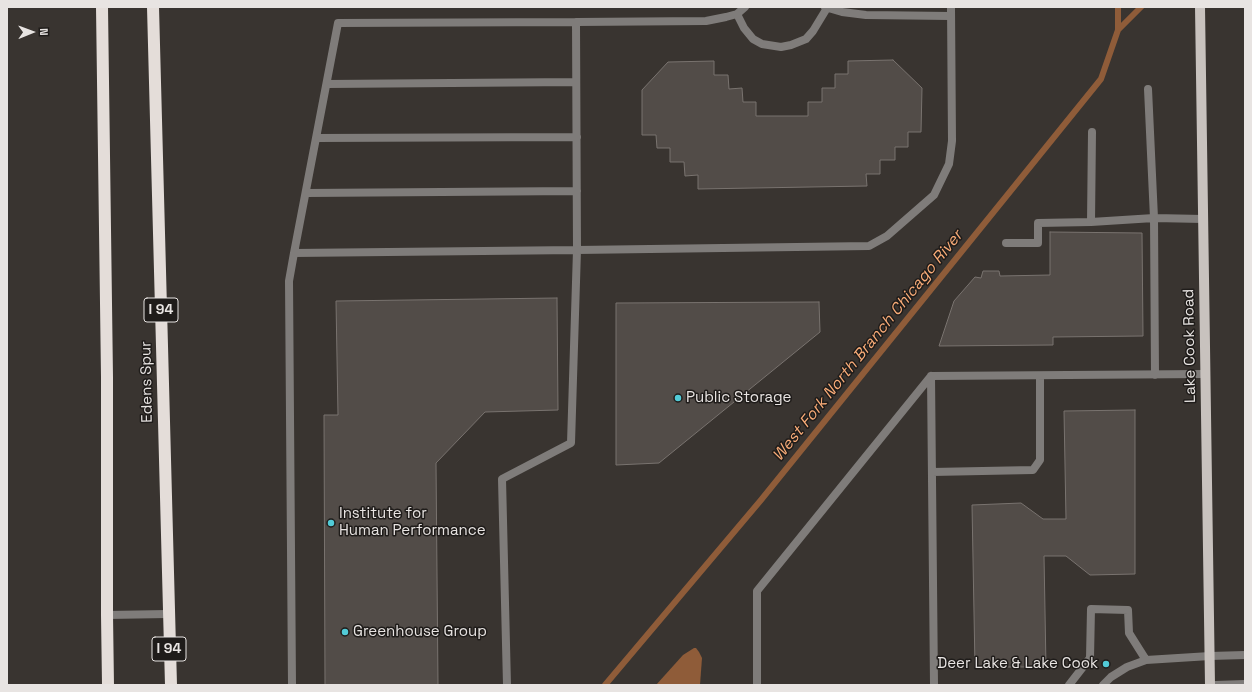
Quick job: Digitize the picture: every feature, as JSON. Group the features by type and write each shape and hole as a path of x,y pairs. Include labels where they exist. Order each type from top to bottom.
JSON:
{"highway":[{"path":"102,7 108,685"},
{"name":"Edens Spur","path":"153,7 171,685"}],"main road":[{"name":"Lake Cook Road","path":"1200,7 1210,685"}],"street":[{"path":"292,685 289,281 338,23 706,21 737,14 745,7"},
{"path":"737,14 744,28 753,39 762,44 781,47 791,46 806,39 813,31 826,7 842,12 866,15 950,16"},
{"path":"294,253 869,246 887,236 934,195 949,164 952,141 951,7"},
{"path":"507,685 502,479 571,443 577,250 576,22"},
{"path":"327,84 576,82"},
{"path":"1148,89 1154,218 1155,375"},
{"path":"1091,222 1092,132"},
{"path":"316,138 577,137"},
{"path":"306,193 576,191"},
{"path":"1006,243 1038,243 1038,223 1091,222 1154,218 1203,219"},
{"path":"931,376 1205,374"},
{"path":"931,376 934,685"},
{"path":"757,685 757,591 931,376"},
{"path":"932,472 1033,470 1040,460 1040,376"},
{"path":"1069,685 1090,658 1091,609 1128,610 1129,633 1146,660"},
{"path":"107,614 168,614"},
{"path":"1103,685 1111,677 1127,667 1146,660 1245,655"},
{"path":"1215,685 1245,684"}],"shaded area":[{"path":"696,648 702,658 700,685 656,685 683,655"}],"building":[{"path":"893,60 922,88 921,132 908,132 908,147 895,147 895,160 880,160 880,174 866,174 867,186 698,189 698,175 685,176 684,162 670,162 670,148 657,148 656,135 642,135 642,90 668,62 714,61 714,75 728,75 729,89 742,88 743,102 756,102 756,116 808,116 808,102 822,102 822,88 835,88 835,74 848,74 848,61"},
{"path":"1050,232 1142,233 1143,336 1053,337 1053,345 939,346 954,301 975,277 981,278 983,271 999,271 1000,276 1050,275"},
{"path":"557,298 558,410 485,412 436,463 438,685 325,685 324,415 338,415 336,301"},
{"name":"Public Storage","path":"819,302 820,332 659,463 616,465 616,303"},
{"path":"1135,410 1135,574 1090,575 1066,556 1044,556 1046,667 975,667 972,505 1021,503 1043,519 1066,519 1064,411"}],"waterway":[{"name":"West Fork North Branch Chicago River","path":"605,685 761,500 1101,79 1118,30 1118,7"},
{"path":"1118,30 1141,7"}],"place":[{"name":"Public Storage","path":"678,398"},
{"name":"Institute for Human Performance","path":"331,523"},
{"name":"Greenhouse Group","path":"345,632"},
{"name":"Deer Lake & Lake Cook","path":"1106,664"}]}
